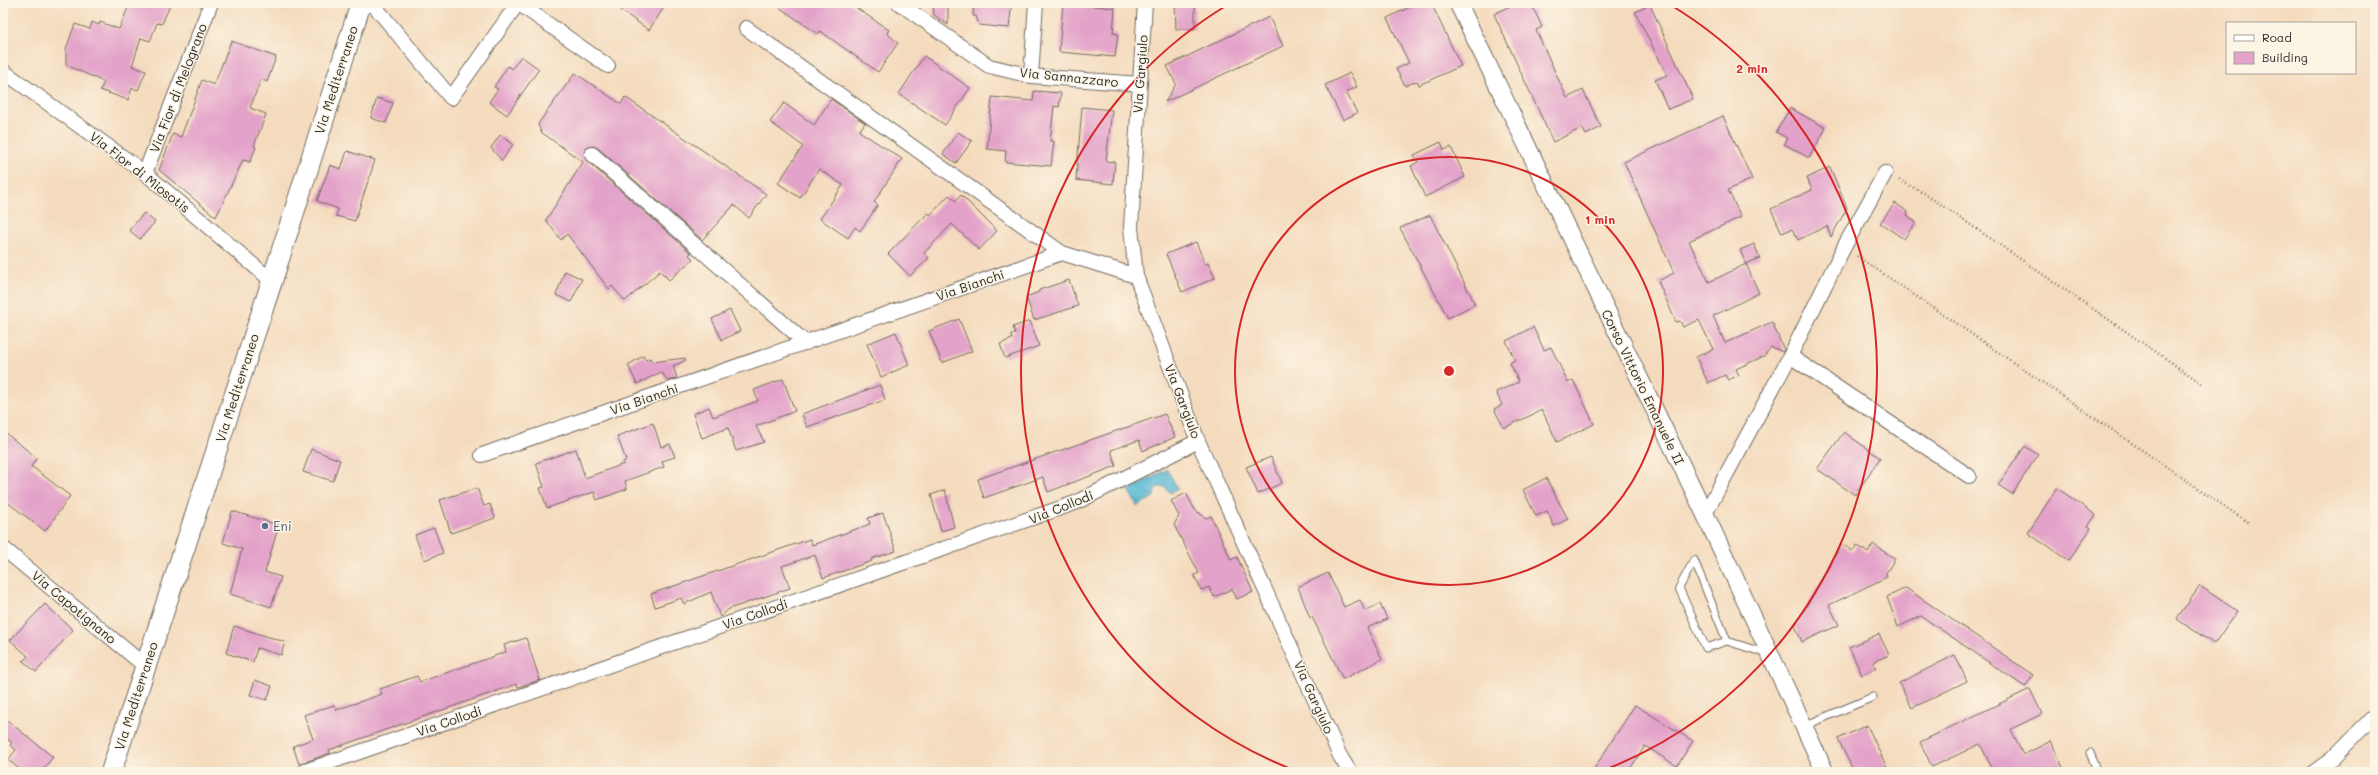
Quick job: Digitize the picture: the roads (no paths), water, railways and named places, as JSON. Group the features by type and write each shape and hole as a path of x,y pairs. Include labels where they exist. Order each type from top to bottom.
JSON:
{"main road":[{"name":"Via Mediterraneo","path":"111,772 272,281 361,3"}],"street":[{"name":"Via Fior di Melograno","path":"145,173 211,3"},
{"path":"372,3 452,98 518,3 608,66"},
{"name":"Via Sannazzaro","path":"899,3 989,66 1031,76 1140,84"},
{"path":"1031,76 1036,3"},
{"name":"Via Gargiulo","path":"1145,3 1131,227 1136,276 1198,441 1340,756 1350,772"},
{"name":"Corso Vittorio Emanuele II","path":"1458,3 1705,514 1825,772"},
{"path":"746,28 1062,253 1136,276"},
{"name":"Via Fior di Miosotis","path":"3,70 145,173 272,281"},
{"path":"592,154 806,342"},
{"path":"1705,514 1790,356 1844,247 1885,173"},
{"name":"Via Bianchi","path":"482,455 1062,253"},
{"path":"1790,356 1969,476"},
{"name":"Via Collodi","path":"305,771 1075,503 1198,441"},
{"name":"Via Capotignano","path":"3,548 145,666"},
{"path":"2314,772 2332,759 2375,715"}],"lane":[{"path":"1727,641 1694,560 1679,588 1706,648 1727,641 1770,655"},
{"path":"1804,726 1873,697"},
{"path":"2090,753 2098,772"}],"water":[{"path":"1167,469 1178,489 1170,493 1165,487 1158,487 1154,491 1154,497 1137,506 1128,490"}],"place":[{"name":"Eni","path":"265,526"}]}
